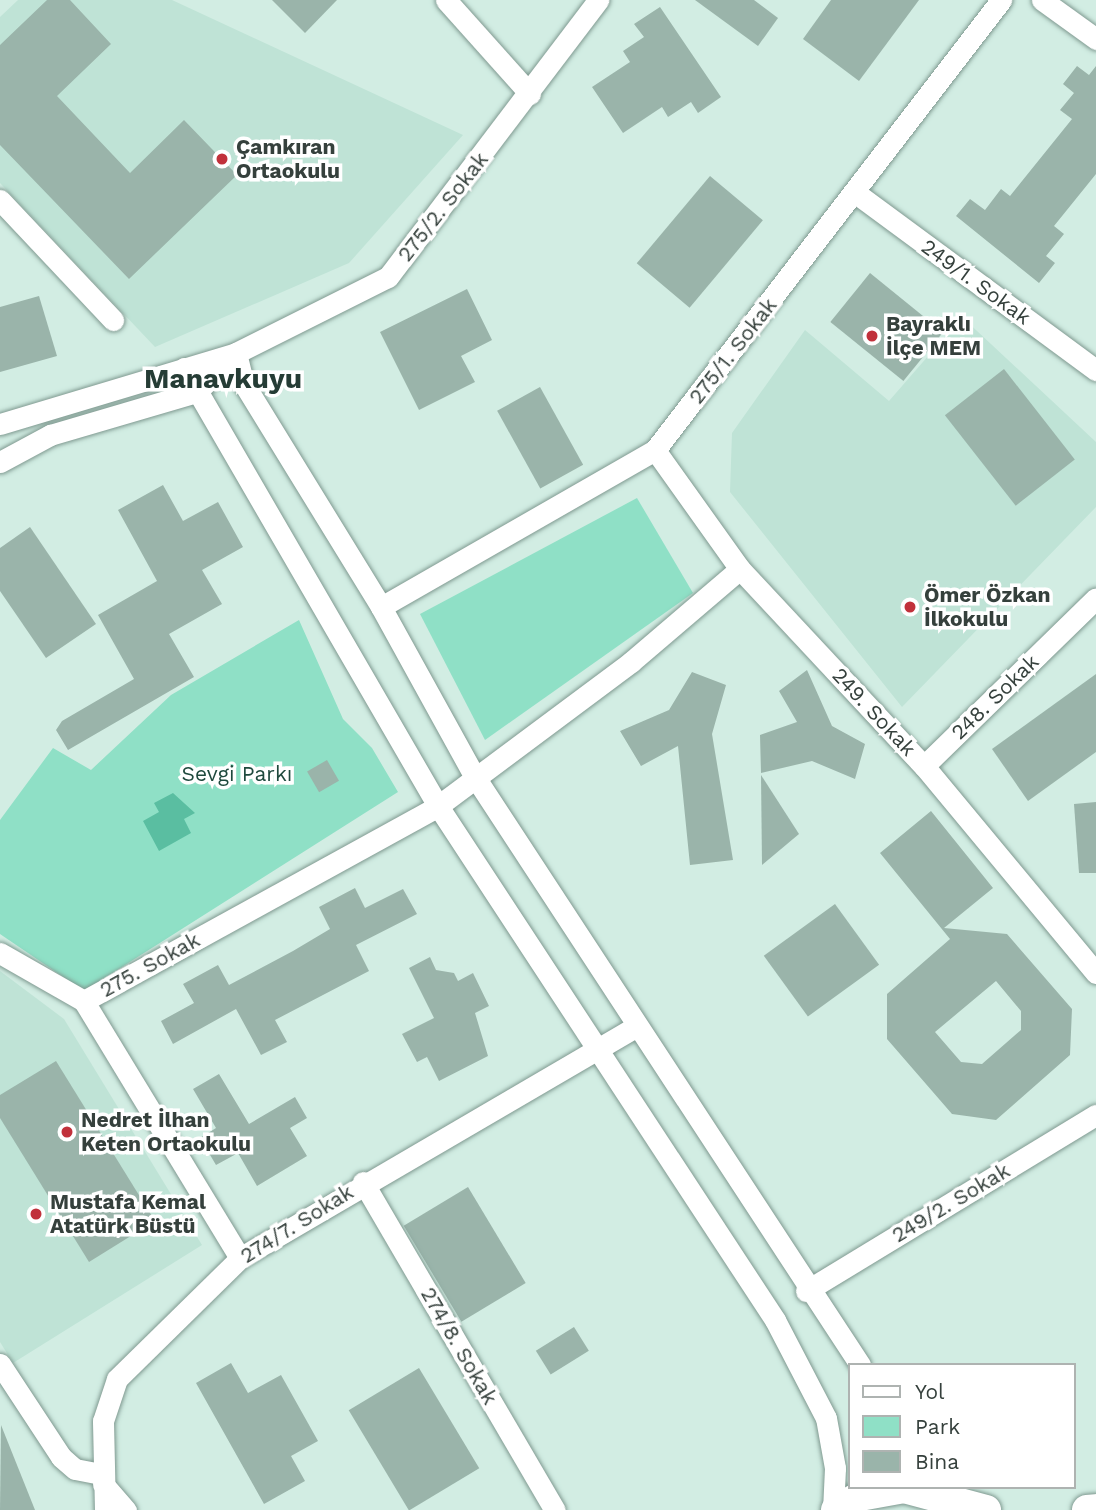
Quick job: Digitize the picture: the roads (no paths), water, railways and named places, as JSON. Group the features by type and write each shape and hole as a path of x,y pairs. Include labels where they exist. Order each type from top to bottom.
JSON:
{"main road":[{"path":"834,1510 860,1496 898,1489"},
{"path":"908,1489 960,1504"},
{"path":"1087,1510 1096,1508"}],"street":[{"path":"446,0 530,94"},
{"name":"275/2. Sokak","path":"0,424 236,353 388,277 530,94 598,0"},
{"name":"275/1. Sokak","path":"381,607 655,450 857,194 1001,0"},
{"path":"1042,0 1096,39"},
{"name":"249/1. Sokak","path":"857,194 1096,370"},
{"path":"0,200 113,320"},
{"path":"236,353 244,384 381,607 475,777 634,1028 806,1291 859,1363"},
{"name":"275/2. Sokak","path":"0,462 50,435 196,392 236,353"},
{"path":"184,368 438,806 788,1344 826,1418 835,1468 834,1510"},
{"name":"249. Sokak","path":"655,450 740,569 924,766 1096,973"},
{"name":"275. Sokak","path":"240,1258 84,1002 438,806 631,662 740,569"},
{"name":"248. Sokak","path":"924,766 1096,598"},
{"path":"0,953 84,1002"},
{"name":"274/7. Sokak","path":"105,1510 102,1479 103,1421 117,1379 240,1258 363,1182 634,1028"},
{"name":"249/2. Sokak","path":"806,1291 1096,1115"},
{"name":"274/8. Sokak","path":"363,1182 555,1510"},
{"path":"0,1364 8,1394 61,1457 75,1469 102,1479 126,1510"}],"place":[{"name":"Çamkıran Ortaokulu","path":"222,159"},
{"name":"Bayraklı İlçe MEM","path":"872,336"},
{"name":"Ömer Özkan İlkokulu","path":"910,607"},
{"name":"Nedret İlhan Keten Ortaokulu","path":"67,1132"},
{"name":"Mustafa Kemal Atatürk Büstü","path":"36,1214"}],"district":[{"name":"Manavkuyu","path":"223,379"}],"park label":[{"name":"Sevgi Parkı","path":"237,774"}]}
